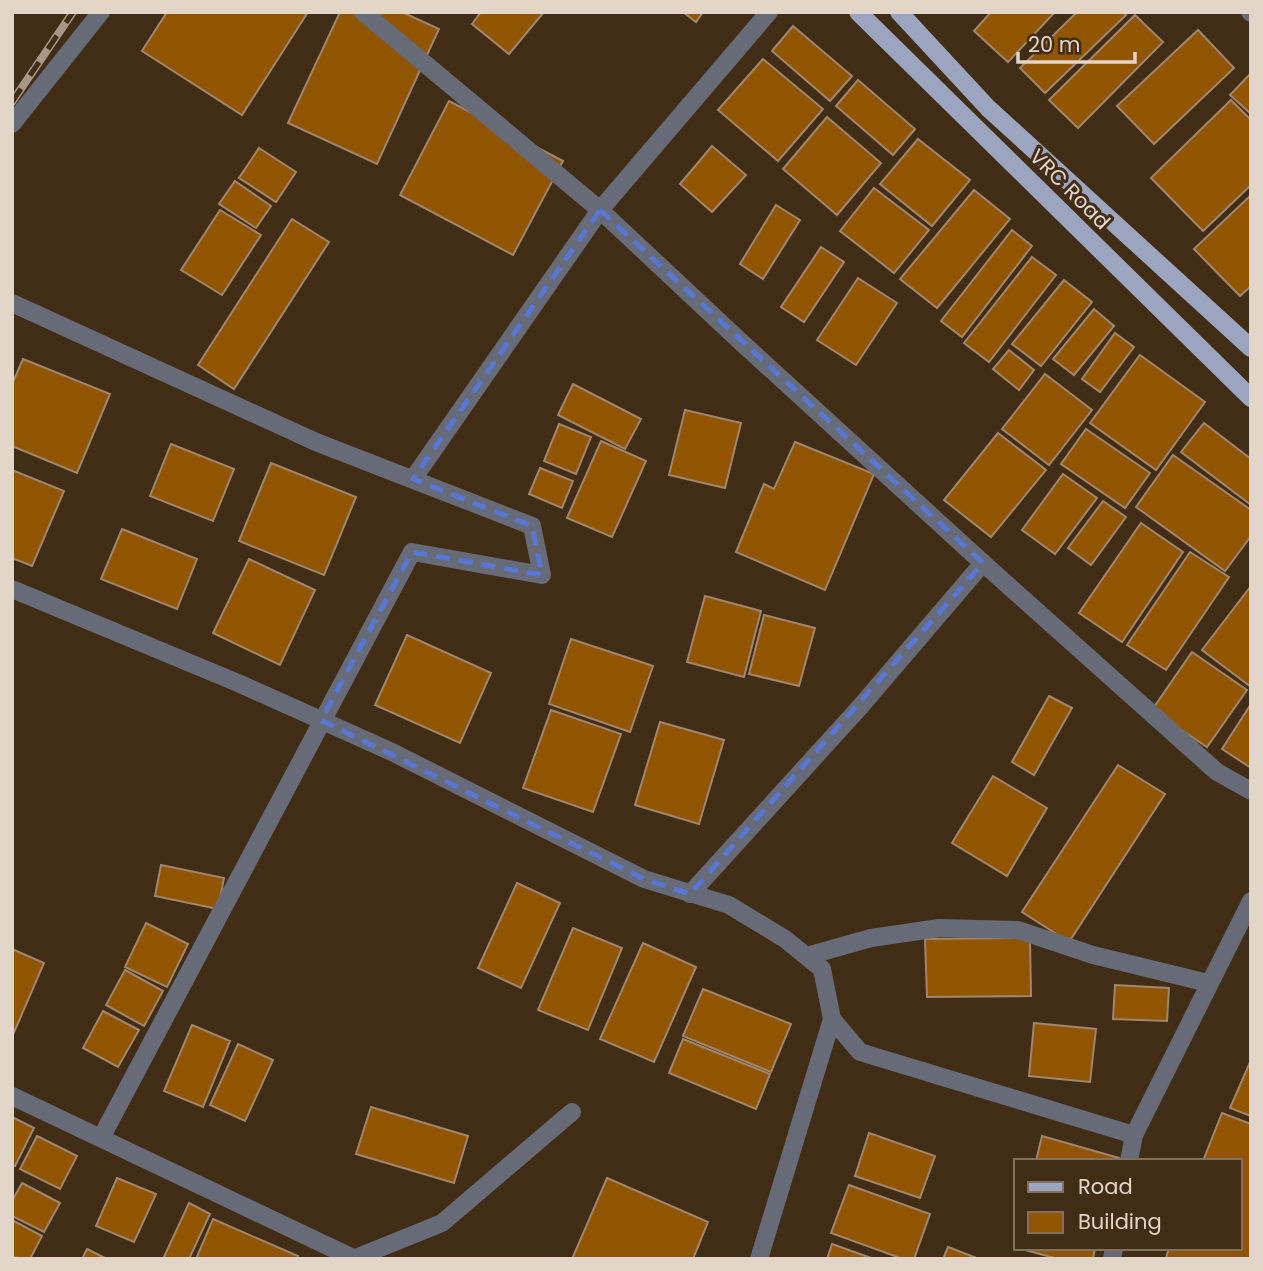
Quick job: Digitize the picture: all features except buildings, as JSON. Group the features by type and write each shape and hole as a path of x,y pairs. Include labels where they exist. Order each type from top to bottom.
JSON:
{"main road":[{"name":"VRC Road","path":"858,12 1251,398"},
{"path":"899,12 988,108 1251,348"}],"street":[{"path":"12,124 101,12"},
{"path":"363,12 600,209 751,352 983,563 1217,772 1251,791"},
{"path":"414,479 600,209 769,12"},
{"path":"12,303 316,442 532,526 542,575 412,552 101,1138"},
{"path":"690,894 860,707 983,563"},
{"path":"12,589 392,752 644,879 729,905 785,939 822,968 832,1019 759,1259"},
{"path":"1129,1159 1134,1135 1251,901"},
{"path":"807,956 871,938 939,928 1018,930 1093,955 1208,983"},
{"path":"832,1019 860,1052 1134,1135"},
{"path":"12,1096 354,1258 442,1223 572,1112"}],"highlighted area":[{"path":"600,210 983,563 690,894 644,879 321,720 412,552 542,575 532,526 413,479"}],"railway":[{"path":"12,102 73,12"}]}
